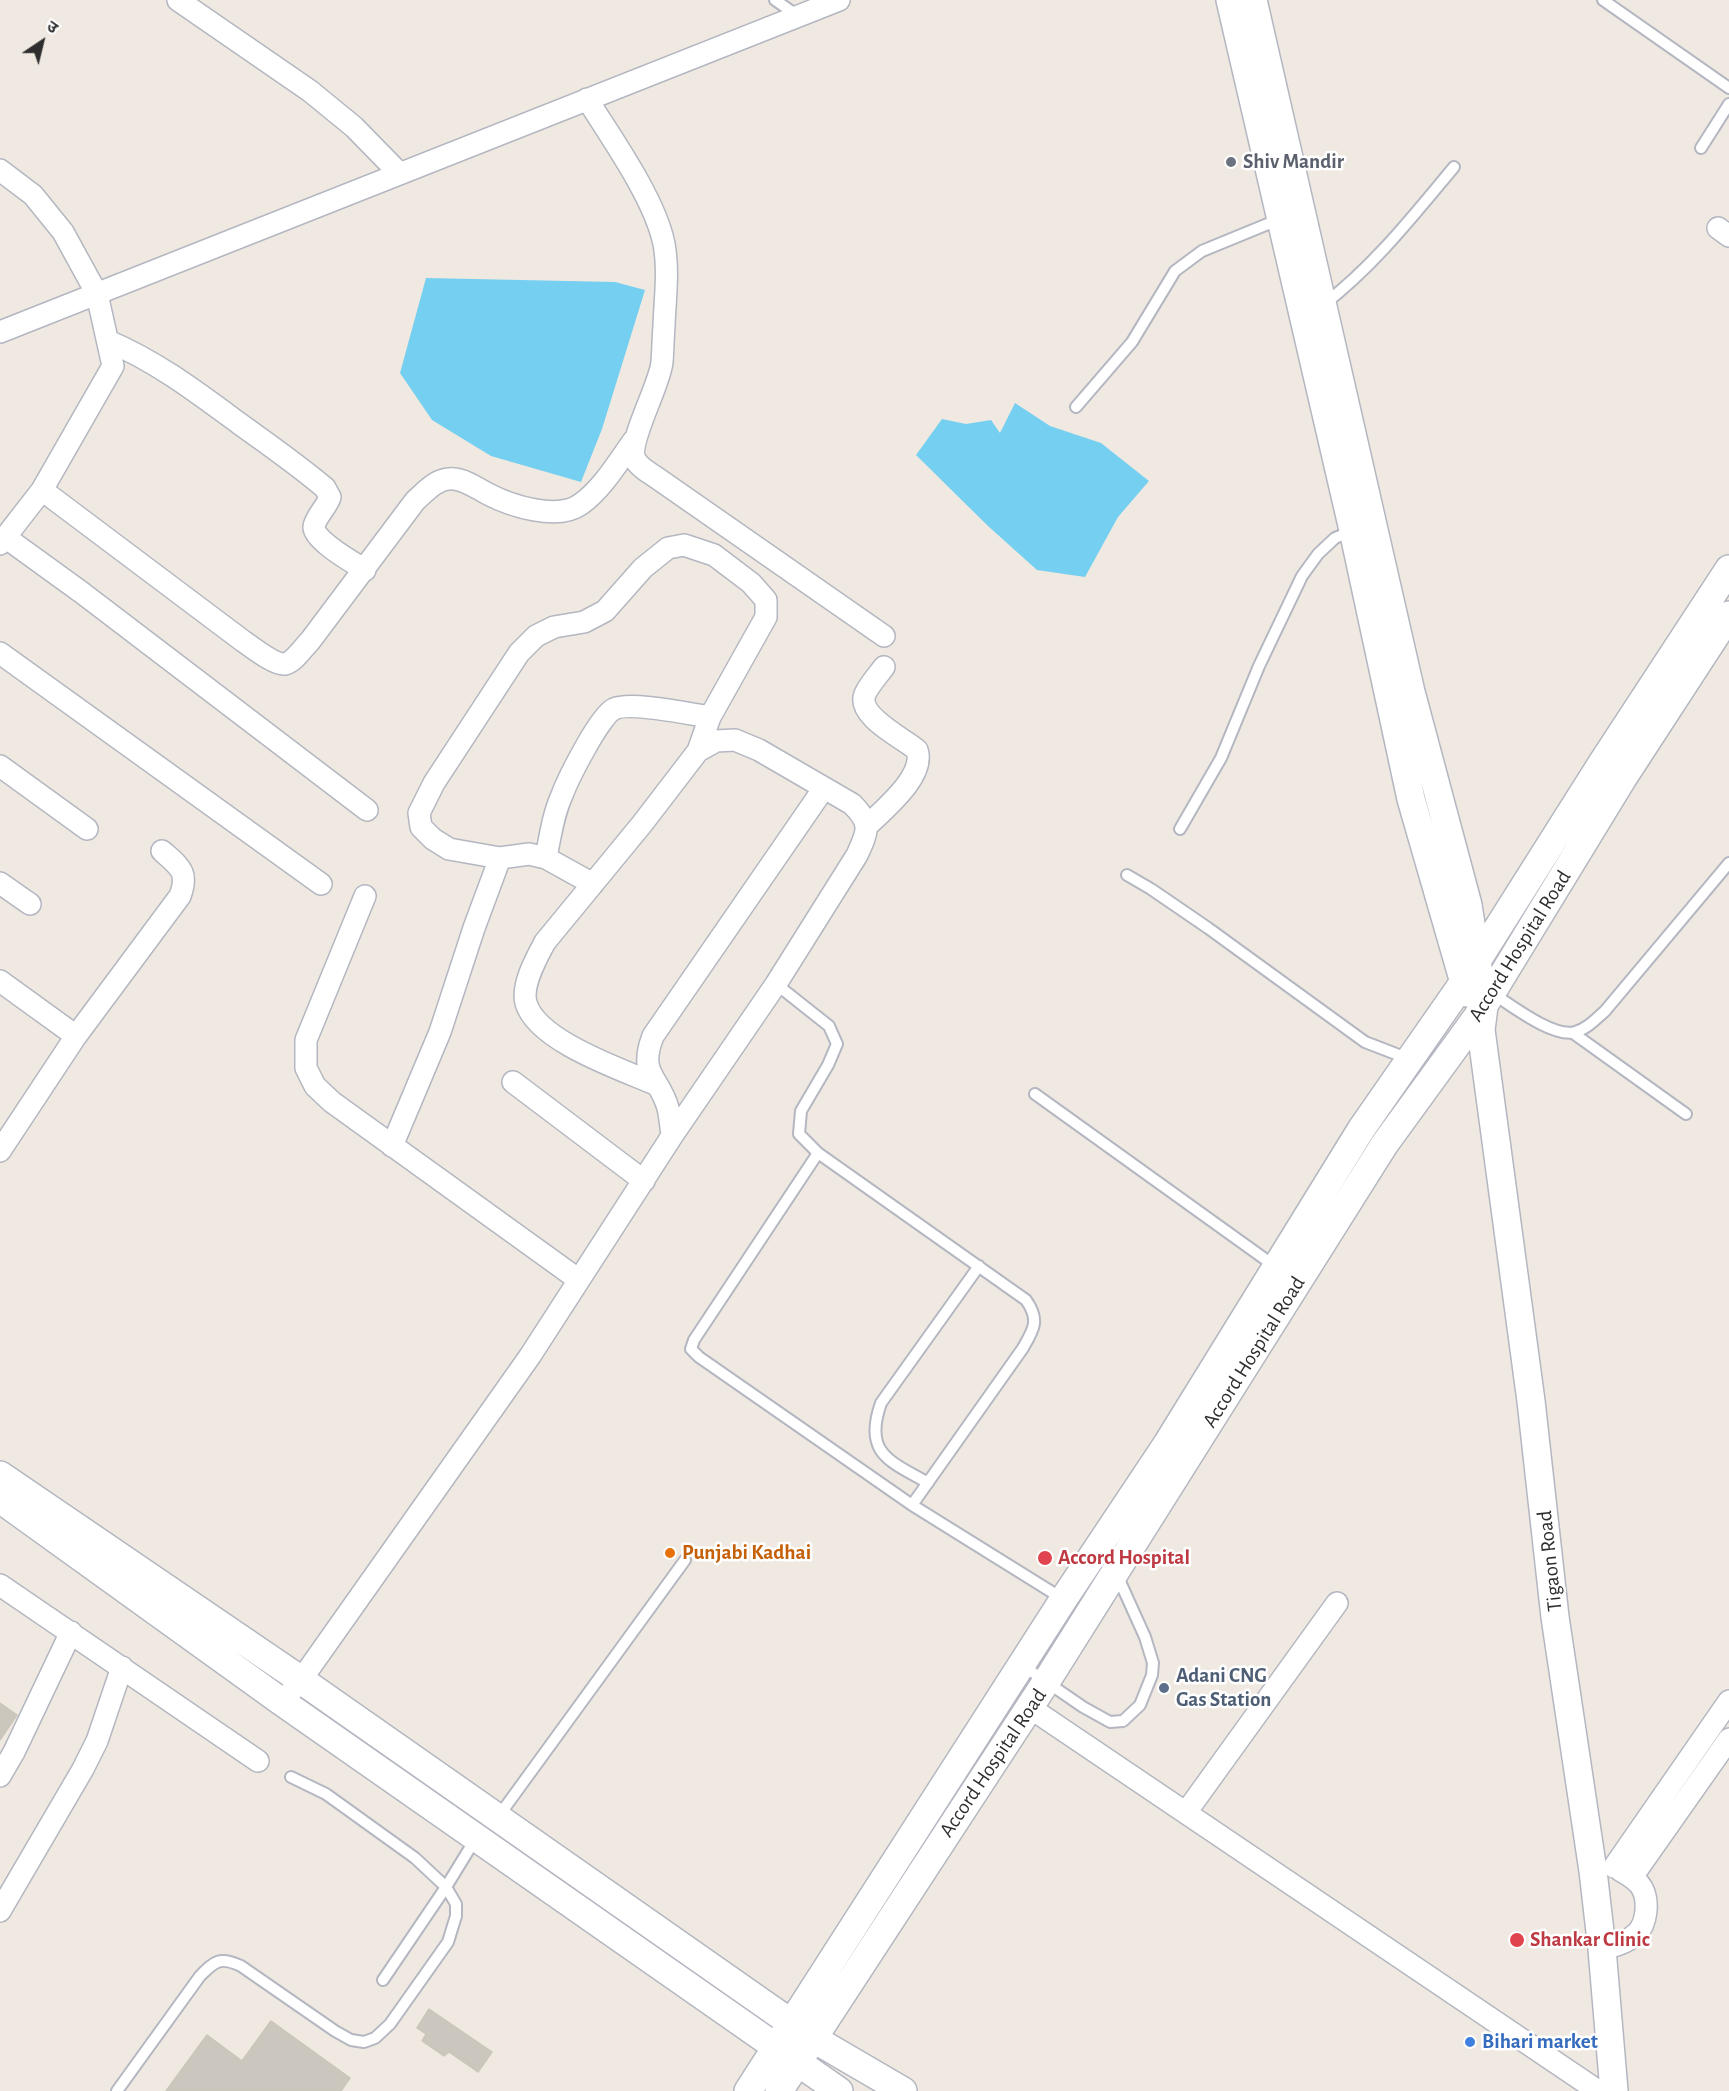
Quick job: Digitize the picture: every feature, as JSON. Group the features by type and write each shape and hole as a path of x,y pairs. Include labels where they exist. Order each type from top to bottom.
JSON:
{"street":[{"path":"178,0 309,91 354,127 399,173"},
{"path":"0,332 839,0"},
{"path":"1230,0 1353,530 1412,799 1470,972"},
{"path":"1253,0 1411,692 1468,905 1470,972"},
{"path":"42,490 243,640 276,662 285,664 310,641 415,501 430,487 443,480 454,479 468,483 509,504 546,512 566,512 580,505 610,474 634,440 651,400 662,364 667,261 663,241 649,205 587,99"},
{"path":"0,170 33,195 63,232 97,294 113,366 42,490 3,541 81,592 368,810"},
{"path":"0,338 97,294"},
{"path":"108,341 135,352 159,367 325,488 330,497 314,526 315,533 321,541 365,570"},
{"path":"634,440 632,451 634,460 640,466 884,636"},
{"path":"592,884 546,858 529,854 500,858 449,849 433,839 422,826 419,813 434,783 519,653 536,636 554,627 584,622 605,611 643,568 668,548 684,545 714,555 751,583 766,600 766,617 710,717 698,751 642,824 544,942 528,980 525,1001 534,1019 560,1039 592,1058 655,1084"},
{"path":"748,2091 1063,1600 1167,1444 1362,1128 1470,972 1602,763 1729,569"},
{"name":"Accord Hospital Road","path":"779,2091 1046,1682 1384,1145 1483,1012 1623,778 1729,615"},
{"path":"0,653 321,884"},
{"path":"866,827 910,780 919,759 917,750 878,723 865,709 863,702 865,695 884,667"},
{"path":"546,858 551,829 561,796 606,715 613,709 635,707 710,717"},
{"path":"282,1702 301,1680 530,1356 672,1136 776,984 857,855 864,839 866,827 863,815 852,804 759,750 735,740 716,741 698,751"},
{"path":"0,766 87,829"},
{"path":"672,1136 668,1107 649,1068 647,1052 653,1036 824,788"},
{"path":"0,1151 76,1036 180,896 184,885 183,873 180,867 162,851"},
{"path":"392,1146 440,1032 500,858"},
{"path":"0,883 30,904"},
{"path":"365,896 306,1040 306,1068 315,1086 332,1102 579,1280"},
{"name":"Tigaon Road","path":"1470,972 1483,1012 1555,1617 1613,1872 1602,1949 1614,2091"},
{"path":"0,981 76,1036"},
{"path":"513,1082 644,1181"},
{"path":"0,1475 301,1680 792,2024 903,2091"},
{"path":"0,1499 282,1702 839,2091"},
{"path":"0,1585 258,1761"},
{"path":"1187,1811 1337,1603"},
{"path":"0,1776 14,1752 71,1632"},
{"path":"0,1911 88,1760 108,1713 122,1667"},
{"path":"1613,1872 1729,1701"},
{"path":"1029,1707 1187,1811 1598,2091"},
{"path":"1613,1872 1729,1739"},
{"path":"1602,1949 1630,1939 1640,1931 1645,1919 1646,1904 1643,1889 1613,1872"}],"lane":[{"path":"775,0 798,16"},
{"path":"1603,0 1729,88"},
{"path":"1701,148 1729,104"},
{"path":"1323,306 1346,288 1385,250 1454,167"},
{"path":"1076,407 1132,342 1175,271 1202,251 1281,219"},
{"path":"1180,829 1221,758 1259,666 1302,576 1318,554 1335,538 1353,530"},
{"path":"1483,1012 1561,1032 1573,1033 1587,1027 1605,1011 1729,862"},
{"path":"1127,875 1192,916 1365,1042 1410,1059"},
{"path":"776,984 829,1026 837,1044 828,1065 801,1111 799,1134 818,1153 1026,1300 1035,1319 1033,1332 912,1505"},
{"path":"1573,1033 1686,1114"},
{"path":"1035,1094 1276,1267"},
{"path":"818,1153 694,1340 691,1349 699,1357 912,1505 1063,1600"},
{"path":"928,1483 888,1459 878,1447 874,1431 876,1416 881,1403 979,1266"},
{"path":"498,1817 685,1560"},
{"path":"1022,1665 1083,1707 1110,1722 1123,1721 1140,1705 1152,1675 1153,1663 1145,1637 1116,1572"},
{"path":"117,2091 200,1976 215,1962 228,1960 241,1965 351,2040 364,2042 375,2038 390,2024 448,1942 456,1916 456,1905 446,1887 415,1858 326,1794 291,1778"},
{"path":"383,1980 446,1887 476,1837"}],"water":[{"path":"426,278 615,282 645,290 602,429 581,482 491,456 432,420 400,373"},
{"path":"1015,403 1050,426 1101,443 1149,481 1118,517 1085,577 1037,570 988,526 916,455 942,419 966,424 991,420 1000,433"}],"building":[{"path":"0,1703 17,1715 0,1740"},
{"path":"429,2009 492,2052 478,2072 449,2052 444,2056 422,2041 426,2034 417,2028"},
{"path":"271,2021 350,2078 341,2091 166,2091 207,2035 242,2061"}],"place":[{"name":"Shiv Mandir","path":"1231,162"},
{"name":"Punjabi Kadhai","path":"670,1553"},
{"name":"Accord Hospital","path":"1045,1558"},
{"name":"Adani CNG Gas Station","path":"1164,1688"},
{"name":"Shankar Clinic","path":"1517,1940"},
{"name":"Bihari market","path":"1470,2042"}]}
